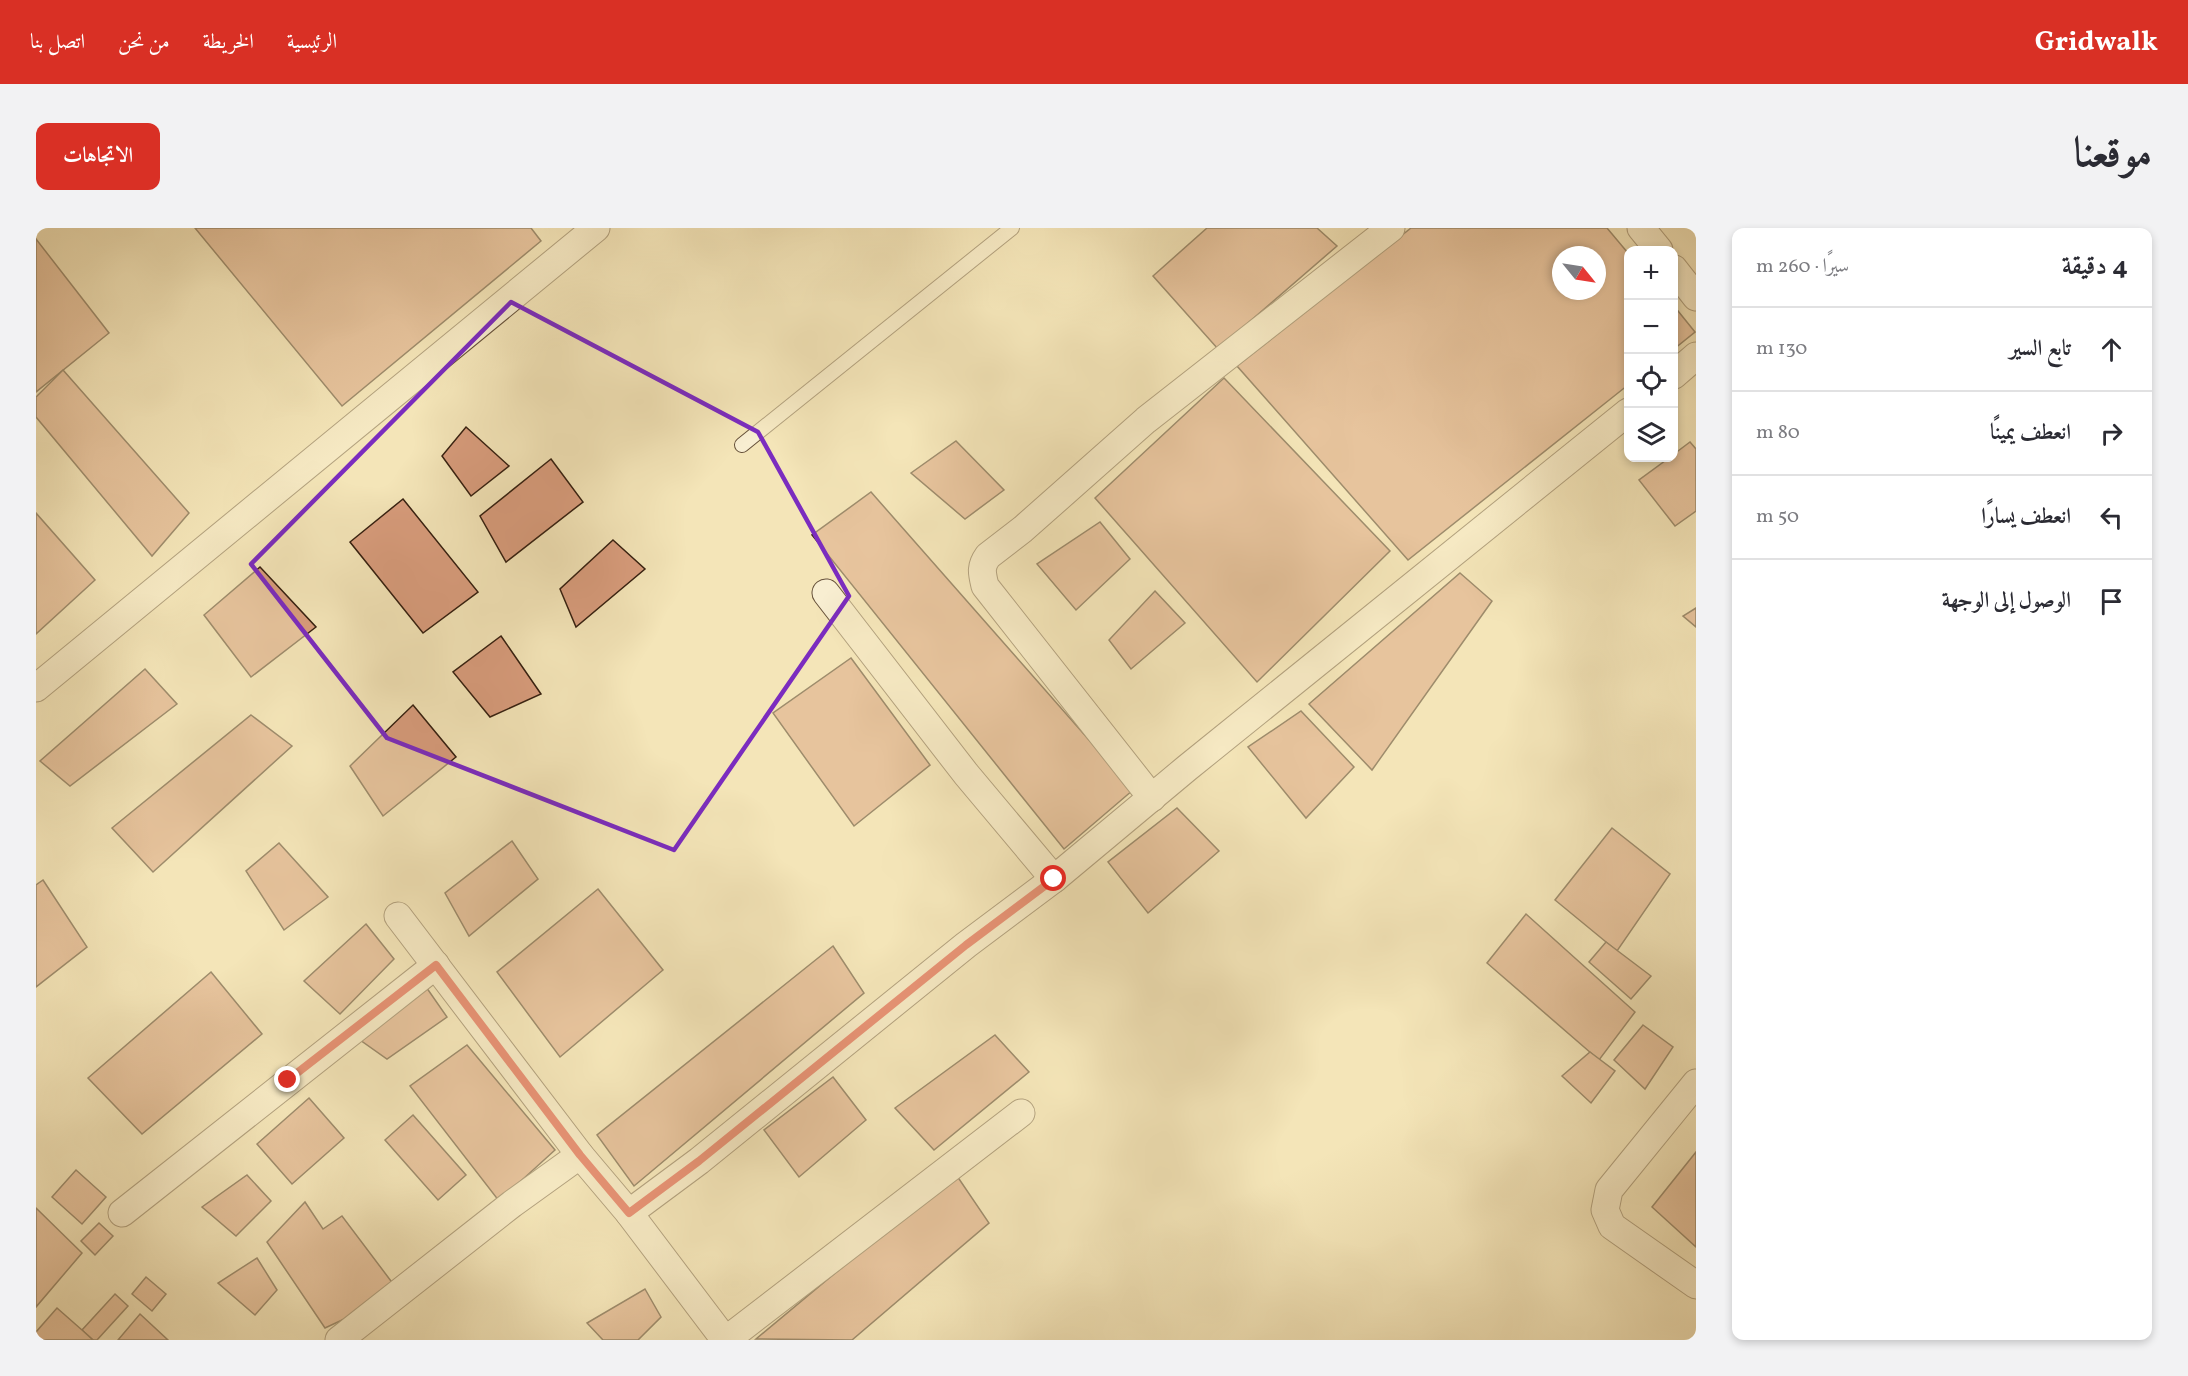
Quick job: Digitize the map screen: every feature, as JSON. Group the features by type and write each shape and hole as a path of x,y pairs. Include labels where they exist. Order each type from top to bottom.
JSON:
{"street":[{"path":"1152,798 985,586 981,568 983,562 1146,420 1391,228"},
{"path":"1641,228 1656,246"},
{"path":"36,688 588,230"},
{"path":"1678,274 1696,297"},
{"path":"1678,372 1696,356"},
{"path":"629,1213 699,1161 929,975 1054,879 1624,416"},
{"path":"826,593 966,774 1054,879"},
{"path":"398,916 580,1155 629,1213 725,1340 1021,1113"},
{"path":"122,1213 436,965"},
{"path":"1696,1083 1609,1190 1605,1210 1612,1226 1696,1285"},
{"path":"339,1340 512,1204 580,1155"}],"lane":[{"path":"742,446 1012,228"}],"highlighted area":[{"path":"511,302 758,432 849,596 674,850 387,738 251,564"}],"building":[{"path":"195,228 531,228 541,241 342,406"},
{"path":"1207,228 1317,228 1337,246 1218,349 1153,276"},
{"path":"1411,228 1607,228 1624,248 1624,388 1408,560 1237,366"},
{"path":"36,239 109,333 36,392"},
{"path":"1678,311 1695,332 1678,346"},
{"path":"63,370 189,513 152,556 36,417 36,397"},
{"path":"1224,378 1390,551 1257,682 1095,498"},
{"path":"466,427 509,466 471,496 442,456"},
{"path":"956,441 1004,490 965,519 911,473"},
{"path":"1690,442 1696,449 1696,511 1675,526 1639,480 1664,462 1678,462 1678,451"},
{"path":"551,459 583,502 506,562 480,516"},
{"path":"871,492 1133,790 1064,849 812,535"},
{"path":"403,499 478,592 423,633 350,542"},
{"path":"36,513 95,580 36,634"},
{"path":"1100,522 1130,559 1076,610 1037,564"},
{"path":"613,540 645,569 576,627 560,589"},
{"path":"260,567 316,627 251,677 204,615"},
{"path":"1460,573 1492,601 1372,770 1309,704"},
{"path":"1155,591 1185,623 1131,669 1109,640"},
{"path":"1696,608 1696,627 1683,616"},
{"path":"501,636 541,694 490,717 453,672"},
{"path":"851,658 930,765 854,826 773,713"},
{"path":"145,669 177,704 70,786 40,761"},
{"path":"413,705 456,757 383,816 350,766"},
{"path":"1301,711 1354,767 1306,818 1248,747"},
{"path":"251,715 292,746 153,872 112,828"},
{"path":"1177,808 1219,851 1148,913 1108,862"},
{"path":"1612,828 1670,874 1617,951 1555,900"},
{"path":"512,841 538,879 469,936 445,893"},
{"path":"279,843 328,897 284,930 246,871"},
{"path":"43,880 87,947 36,987 36,885"},
{"path":"598,889 663,970 560,1057 497,972"},
{"path":"1526,914 1635,1012 1599,1060 1487,963"},
{"path":"366,924 394,959 340,1014 304,981"},
{"path":"1606,942 1651,976 1631,999 1589,962"},
{"path":"833,946 864,993 634,1186 597,1135"},
{"path":"211,972 262,1034 142,1134 88,1078"},
{"path":"424,984 447,1017 387,1059 353,1035"},
{"path":"1643,1025 1673,1047 1645,1089 1614,1060"},
{"path":"995,1035 1029,1072 934,1150 895,1108"},
{"path":"467,1045 555,1150 499,1201 410,1086"},
{"path":"1590,1052 1615,1071 1591,1103 1562,1076"},
{"path":"833,1077 866,1120 799,1177 764,1130"},
{"path":"309,1098 344,1138 292,1184 257,1144"},
{"path":"413,1115 466,1175 438,1200 385,1140"},
{"path":"1696,1152 1696,1247 1652,1207"},
{"path":"76,1170 106,1197 82,1224 52,1197"},
{"path":"955,1173 989,1223 852,1340 756,1339"},
{"path":"247,1175 271,1201 236,1236 202,1207"},
{"path":"305,1202 323,1229 342,1216 400,1293 325,1328 267,1242"},
{"path":"36,1208 82,1253 36,1307"},
{"path":"99,1223 113,1236 95,1255 81,1241"},
{"path":"257,1258 277,1290 255,1315 218,1283"},
{"path":"146,1277 166,1294 152,1311 132,1294"},
{"path":"645,1289 661,1317 638,1340 603,1340 587,1323"},
{"path":"115,1294 128,1306 97,1340 93,1340 82,1330"},
{"path":"57,1308 93,1340 36,1340 36,1332"},
{"path":"140,1314 168,1340 118,1340"}],"route":[{"path":"288,1080 436,965 580,1155 629,1213 699,1161 966,945 1054,879"}]}
